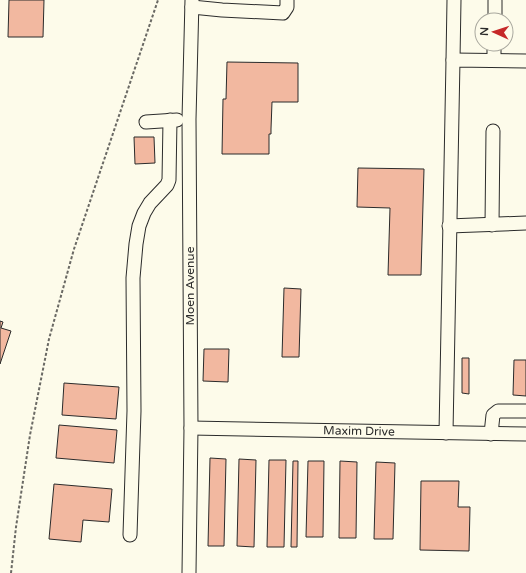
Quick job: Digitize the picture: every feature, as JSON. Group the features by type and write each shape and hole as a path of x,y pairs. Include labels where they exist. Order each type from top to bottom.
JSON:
{"street":[{"path":"192,3 223,5 283,13 287,7 287,0"},
{"path":"446,433 454,0"},
{"path":"495,1 495,12"},
{"name":"Moen Avenue","path":"189,573 191,428 189,119 192,3"},
{"path":"494,52 494,60"},
{"path":"453,60 526,61"},
{"path":"146,122 189,119"},
{"path":"130,535 134,411 133,278 136,244 139,226 144,213 150,203 167,185 169,180 170,120"},
{"path":"492,225 493,131"},
{"path":"449,226 526,223"},
{"path":"491,434 493,415 498,411 526,411"},
{"name":"Maxim Drive","path":"191,428 526,434"}],"path":[{"path":"11,573 16,526 30,435 49,338 74,249 158,0"}],"building":[{"path":"9,0 44,0 43,37 8,37"},
{"path":"227,62 298,63 298,102 272,102 269,154 222,154 223,99 226,99"},
{"path":"134,137 154,137 155,163 135,164"},
{"path":"358,168 424,169 421,275 388,275 390,208 357,207"},
{"path":"284,288 301,289 299,357 282,357"},
{"path":"0,321 3,322 1,328 11,331 0,364"},
{"path":"204,349 229,349 228,382 203,381"},
{"path":"462,358 469,358 469,394 462,393"},
{"path":"514,360 526,360 526,396 513,395"},
{"path":"64,383 119,387 116,419 62,415"},
{"path":"59,425 117,430 114,463 56,458"},
{"path":"210,458 226,459 224,546 208,546"},
{"path":"239,459 256,460 254,547 237,546"},
{"path":"269,460 286,460 284,547 267,547"},
{"path":"293,461 298,461 297,547 291,547"},
{"path":"308,461 324,461 323,537 306,537"},
{"path":"340,461 357,462 356,538 339,538"},
{"path":"376,462 395,463 393,539 374,539"},
{"path":"421,481 459,481 458,507 470,507 469,551 420,550"},
{"path":"54,484 112,489 109,522 83,520 81,542 49,539"}]}
